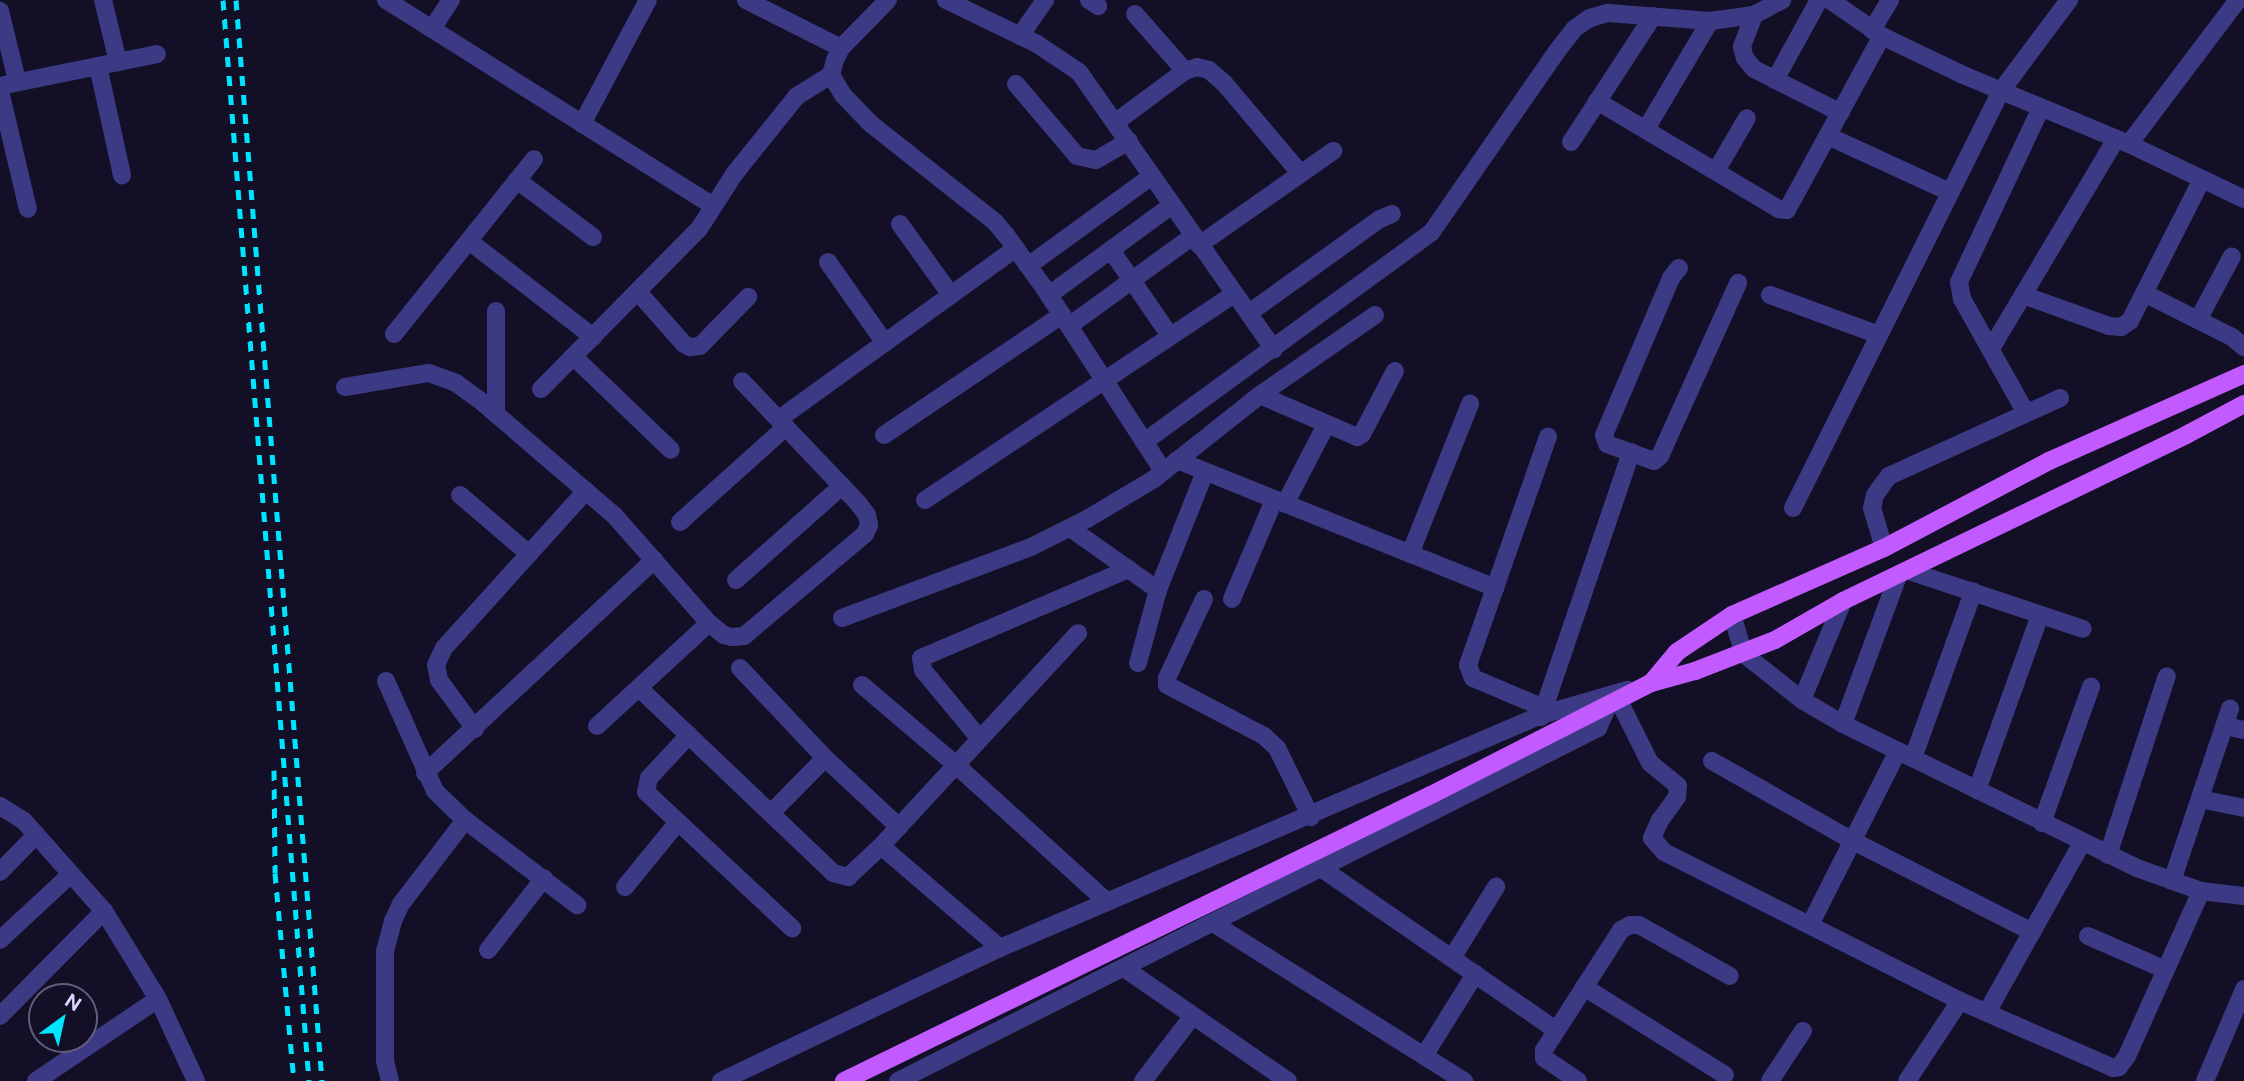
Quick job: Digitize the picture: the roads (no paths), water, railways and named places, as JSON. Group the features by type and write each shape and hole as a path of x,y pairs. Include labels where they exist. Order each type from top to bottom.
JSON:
{"main road":[{"path":"1651,683 1677,652 1732,615 1884,548 2049,461 2244,374"},
{"path":"844,1081 1531,745 1651,683 1744,654 1775,640 1843,601 2186,435 2244,404"}],"street":[{"path":"103,0 118,62"},
{"path":"386,0 713,206"},
{"path":"432,29 451,0"},
{"path":"582,124 648,0"},
{"path":"746,0 841,48"},
{"path":"541,389 699,229 735,173 797,96 831,75 841,48 888,0"},
{"path":"946,0 1020,36 1079,72 1274,349"},
{"path":"1020,36 1045,0"},
{"path":"1144,442 1431,233 1574,29 1590,18 1608,13 1710,22 1754,16 1782,0"},
{"path":"1775,80 1819,0"},
{"path":"1830,0 1877,33 2244,199"},
{"path":"1597,101 1779,209 1787,210 1841,113 1890,0"},
{"path":"1793,508 2001,91 2069,0"},
{"path":"1992,347 2123,142 2238,0"},
{"path":"0,11 6,86 28,209"},
{"path":"1135,14 1185,71"},
{"path":"1571,142 1653,16"},
{"path":"1754,16 1742,47 1745,58 1754,69 1841,113"},
{"path":"1646,129 1710,22"},
{"path":"6,86 157,54"},
{"path":"98,66 122,175"},
{"path":"1116,122 1185,71 1196,67 1209,70 1224,83 1301,174"},
{"path":"831,75 843,95 871,124 995,222 1066,320 1144,442 1170,466 1205,472 1494,588"},
{"path":"1016,84 1077,156 1096,160 1129,141"},
{"path":"2026,413 1992,347 1962,299 1959,282 2041,107"},
{"path":"1716,171 1747,118"},
{"path":"1828,136 1950,192"},
{"path":"884,435 1132,281 1333,151"},
{"path":"394,334 534,159"},
{"path":"1028,266 1152,176"},
{"path":"2023,295 2109,326 2121,327 2130,321 2202,179"},
{"path":"517,180 593,237"},
{"path":"1049,295 1172,205"},
{"path":"1248,313 1380,219 1392,214"},
{"path":"900,224 951,295"},
{"path":"469,241 593,337"},
{"path":"680,522 782,424 885,343 1016,248"},
{"path":"1111,250 1170,336"},
{"path":"2198,320 2232,256"},
{"path":"828,262 885,343"},
{"path":"1679,268 1671,278 1604,435 1607,444 1658,459 1738,283"},
{"path":"638,292 684,344 690,347 700,346 748,297"},
{"path":"2144,293 2244,347"},
{"path":"925,500 1234,294"},
{"path":"1770,295 1879,335"},
{"path":"496,312 496,414"},
{"path":"842,618 1031,547 1070,528 1170,466 1260,396 1375,315"},
{"path":"574,357 671,450"},
{"path":"1260,396 1351,436 1362,434 1395,371"},
{"path":"345,387 397,376 429,373 456,383 614,515 709,623 724,635 744,636 864,534 869,525 867,515 842,486 742,381"},
{"path":"1884,548 1872,508 1883,482 1889,476 2060,398"},
{"path":"1410,554 1470,404"},
{"path":"1232,599 1280,502 1326,425"},
{"path":"1543,711 1473,678 1468,671 1468,665 1548,436"},
{"path":"1531,745 1631,452"},
{"path":"1138,663 1158,590 1205,472"},
{"path":"736,580 842,486"},
{"path":"475,729 439,680 436,665 444,648 586,491"},
{"path":"460,495 529,554"},
{"path":"1070,528 1158,590"},
{"path":"425,772 475,729 654,561"},
{"path":"980,739 923,670 921,658 1129,569"},
{"path":"1843,724 1903,573 1973,592 2083,629"},
{"path":"1810,925 1853,841 1906,755 1973,592"},
{"path":"1204,599 1167,678 1167,685 1264,736 1277,748 1311,817"},
{"path":"1802,700 1843,601"},
{"path":"1732,615 1744,654 1802,700 1843,724 2108,855 2202,891 2244,896"},
{"path":"1977,790 2040,615"},
{"path":"597,726 709,623"},
{"path":"639,688 841,877 856,871 881,846 1078,633"},
{"path":"740,668 825,758 899,827"},
{"path":"2108,855 2167,676"},
{"path":"386,681 435,791 465,820 577,905"},
{"path":"721,1081 1000,948 1311,817 1543,711 1651,683"},
{"path":"862,685 956,765 1107,902"},
{"path":"2042,823 2091,687"},
{"path":"903,1080 1598,728 1613,704 1650,763 1678,786 1677,797 1660,820 1653,838 1655,845 1664,852 1960,1001 2113,1068 2119,1067 2127,1056 2202,891"},
{"path":"2172,881 2227,718 2244,730"},
{"path":"688,735 649,778 645,786 646,792 792,928"},
{"path":"771,813 825,758"},
{"path":"1712,761 1853,841 2032,932"},
{"path":"2200,799 2244,808"},
{"path":"0,806 24,821 104,911 158,999 196,1081"},
{"path":"390,1081 385,1061 385,951 393,920 401,904 465,820"},
{"path":"625,887 678,822"},
{"path":"0,872 36,835"},
{"path":"1987,1012 2082,843"},
{"path":"881,846 1000,948"},
{"path":"1321,868 1556,1030"},
{"path":"0,940 71,874"},
{"path":"488,950 544,878"},
{"path":"1452,958 1496,887"},
{"path":"0,1016 104,911"},
{"path":"1213,923 1464,1081"},
{"path":"1578,1081 1544,1058 1544,1050 1620,930 1630,925 1652,932 1730,976"},
{"path":"2088,936 2166,970"},
{"path":"1124,968 1192,1017 1262,1074 1288,1081"},
{"path":"1424,1056 1475,974"},
{"path":"1584,987 1725,1075"},
{"path":"2205,1081 2244,989"},
{"path":"36,1081 158,999"},
{"path":"1907,1081 1960,1001"},
{"path":"1143,1081 1192,1017"},
{"path":"1770,1081 1803,1031"}],"railway":[{"path":"223,0 309,1081"},
{"path":"236,0 322,1081"},
{"path":"274,770 275,873 294,1081"}]}
